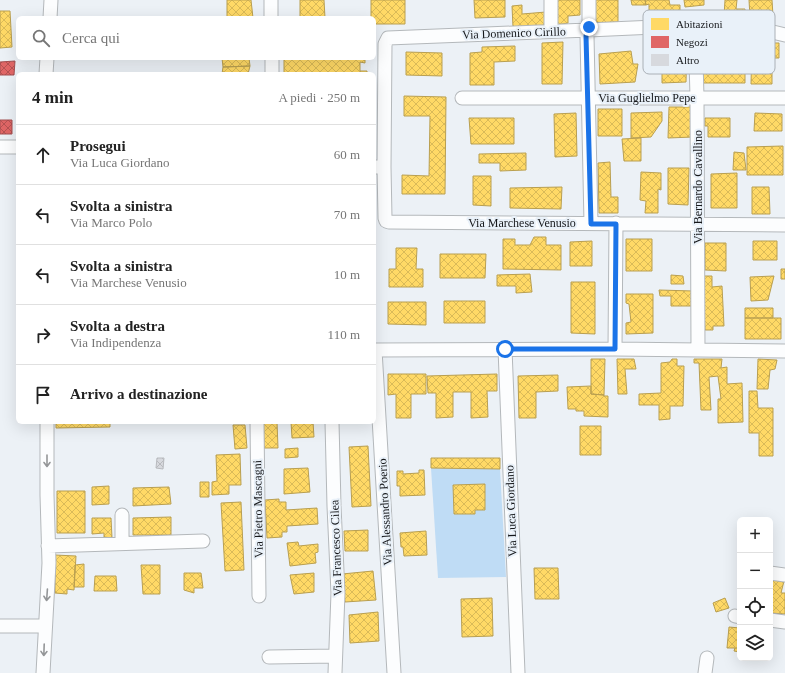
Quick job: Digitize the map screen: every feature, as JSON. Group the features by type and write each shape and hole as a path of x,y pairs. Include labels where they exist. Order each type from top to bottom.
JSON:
{"street":[{"path":"50,16 51,0"},
{"path":"271,0 271,16"},
{"path":"551,0 551,30"},
{"path":"589,0 589,25 586,36 591,224"},
{"name":"Via Domenico Cirillo","path":"379,167 385,44 387,39 392,37 643,27"},
{"name":"Via Domenico Cirillo","path":"775,33 785,35"},
{"path":"46,72 47,60"},
{"path":"272,60 272,72"},
{"name":"Via Bernardo Cavallino","path":"696,74 698,350"},
{"name":"Via Guglielmo Pepe","path":"462,98 785,98"},
{"path":"0,147 16,147"},
{"name":"Via Marchese Venusio","path":"379,167 385,218 388,222 785,225"},
{"path":"615,349 616,224"},
{"name":"Via Luca Giordano","path":"505,349 518,673"},
{"path":"376,350 615,349 785,351"},
{"name":"Via Alessandro Poerio","path":"376,367 394,673"},
{"path":"43,673 49,563 47,424"},
{"name":"Via Pietro Mascagni","path":"257,424 259,596"},
{"name":"Via Francesco Cilea","path":"332,424 338,593 335,673"},
{"path":"122,515 122,543"},
{"path":"48,546 203,541"},
{"path":"773,573 785,575"},
{"path":"773,620 785,622"},
{"path":"0,626 45,626"},
{"path":"269,657 335,656"},
{"path":"705,673 707,658"}],"shaded area":[{"path":"431,468 500,469 506,577 438,578"}],"building: Abitazioni":[{"path":"227,0 251,0 253,16 227,16"},
{"path":"300,0 324,0 325,16 300,16"},
{"path":"371,0 405,0 405,24 376,24 376,16 371,16"},
{"path":"474,0 505,0 505,17 475,18"},
{"path":"555,0 580,0 580,15 568,16 568,23 556,25"},
{"path":"593,0 618,0 618,22 594,23"},
{"path":"631,0 645,0 646,5 632,5"},
{"path":"645,0 669,0 670,5 680,5 680,10 649,10 649,4 646,5"},
{"path":"684,0 704,0 704,5 685,7"},
{"path":"725,0 737,0 736,9 745,9 745,10 724,10"},
{"path":"749,0 772,0 773,10 750,10"},
{"path":"522,5 522,14 546,12 547,25 513,27 512,6"},
{"path":"0,11 10,11 12,47 0,48"},
{"path":"563,42 562,84 542,84 542,43"},
{"path":"775,43 779,43 779,58 775,58"},
{"path":"515,46 515,61 494,62 494,85 470,85 470,53 482,52 482,47"},
{"path":"631,51 633,64 638,64 635,82 600,84 599,54"},
{"path":"406,52 442,53 442,76 406,75"},
{"path":"222,60 249,60 250,66 223,67"},
{"path":"284,60 365,60 365,63 360,62 360,71 367,71 367,72 284,72"},
{"path":"250,66 248,72 222,72 223,67"},
{"path":"662,74 686,74 686,82 662,83"},
{"path":"703,74 745,74 745,83 703,83"},
{"path":"751,74 772,74 772,84 751,84"},
{"path":"404,96 446,97 445,194 402,194 402,175 429,176 430,116 404,116"},
{"path":"669,107 693,107 693,137 668,138"},
{"path":"598,109 622,109 622,136 598,136"},
{"path":"662,112 662,121 651,137 631,138 631,113"},
{"path":"576,113 577,156 555,157 554,114"},
{"path":"755,113 782,114 782,131 754,131"},
{"path":"469,118 514,118 514,144 471,144"},
{"path":"705,118 730,118 730,137 708,137 708,126 705,126"},
{"path":"641,138 641,161 624,161 622,139"},
{"path":"783,146 783,175 747,175 747,147"},
{"path":"734,152 744,153 746,170 733,170"},
{"path":"526,153 526,170 500,171 500,163 479,163 479,154"},
{"path":"610,162 611,197 618,197 618,213 599,213 598,163"},
{"path":"668,168 689,168 688,205 668,204"},
{"path":"641,172 661,173 661,190 658,189 658,213 645,213 646,201 640,200"},
{"path":"737,173 737,208 711,208 711,174"},
{"path":"473,176 491,176 491,206 473,205"},
{"path":"562,187 561,209 510,208 510,188"},
{"path":"752,187 769,187 770,214 752,214"},
{"path":"534,237 546,237 546,245 561,245 561,270 503,269 503,239 515,239 515,245 530,245"},
{"path":"626,239 652,239 652,271 626,271"},
{"path":"592,241 592,266 570,266 570,242"},
{"path":"753,241 777,241 777,260 753,260"},
{"path":"705,243 726,243 726,271 705,270"},
{"path":"396,248 417,248 416,269 423,269 423,287 389,287 389,269 396,269"},
{"path":"440,254 486,254 485,278 440,278"},
{"path":"781,269 785,269 785,279 781,279"},
{"path":"530,274 532,292 516,293 516,286 497,286 497,275"},
{"path":"671,275 683,276 684,284 671,284"},
{"path":"702,276 712,276 712,287 722,286 724,326 713,326 713,330 705,330"},
{"path":"774,276 768,300 751,301 750,277"},
{"path":"571,282 595,282 595,334 571,333"},
{"path":"659,290 693,291 693,306 671,306 671,296 660,296"},
{"path":"626,294 653,294 653,333 626,334 626,323 631,322 629,304 626,303"},
{"path":"444,301 485,301 485,323 444,323"},
{"path":"388,302 426,302 426,325 388,324"},
{"path":"745,308 773,308 773,318 745,318"},
{"path":"745,318 781,318 781,339 745,339"},
{"path":"591,359 605,359 604,395 591,394"},
{"path":"617,359 634,359 636,369 625,369 627,394 618,394"},
{"path":"672,359 677,359 677,366 684,366 683,406 670,406 670,419 659,420 659,405 639,405 639,394 661,393 661,363 670,362"},
{"path":"694,359 722,359 721,368 727,367 727,384 742,383 743,422 718,423 718,399 721,399 718,376 709,377 711,410 701,410 699,363 694,363"},
{"path":"758,359 777,360 775,369 770,370 768,389 757,389"},
{"path":"388,374 426,374 426,394 411,394 411,418 396,418 396,394 388,395"},
{"path":"497,374 497,391 487,391 488,417 471,418 471,392 453,392 453,417 436,418 436,393 428,393 427,376"},
{"path":"558,375 558,391 536,392 536,418 519,418 518,376"},
{"path":"591,386 591,394 608,396 608,417 584,416 584,411 568,409 567,387"},
{"path":"749,391 757,391 758,408 773,408 773,456 759,456 759,433 749,433"},
{"path":"56,424 110,424 110,427 56,428"},
{"path":"263,424 277,424 278,448 264,448"},
{"path":"291,424 313,424 314,437 292,438"},
{"path":"233,425 245,425 247,448 235,449"},
{"path":"580,426 601,426 601,455 580,455"},
{"path":"368,446 371,506 352,507 349,447"},
{"path":"298,448 298,457 285,458 285,449"},
{"path":"240,454 241,485 229,485 229,494 212,495 212,482 217,481 216,455"},
{"path":"431,458 500,458 500,469 431,468"},
{"path":"308,468 310,492 284,494 284,469"},
{"path":"419,470 424,470 425,495 400,496 400,486 397,486 397,471 403,471 403,474 419,473"},
{"path":"200,482 209,482 209,497 200,497"},
{"path":"485,484 485,510 475,510 475,514 454,514 453,485"},
{"path":"109,486 109,504 92,505 92,487"},
{"path":"169,487 171,504 133,506 133,488"},
{"path":"57,491 85,491 85,533 57,533"},
{"path":"279,499 279,502 286,502 286,510 317,508 318,524 287,526 287,532 282,532 282,537 267,538 265,500"},
{"path":"241,502 244,570 225,571 221,503"},
{"path":"171,517 171,535 133,535 133,518"},
{"path":"92,518 111,518 112,538 104,537 104,533 92,534"},
{"path":"368,530 368,551 345,551 344,531"},
{"path":"426,531 427,555 404,556 403,547 401,547 400,533"},
{"path":"298,542 299,546 318,544 318,552 315,553 316,563 290,566 287,543"},
{"path":"55,555 76,556 74,590 67,589 67,594 55,593"},
{"path":"84,564 84,587 74,587 75,565"},
{"path":"141,565 160,565 160,594 143,594"},
{"path":"534,568 558,568 559,599 535,599"},
{"path":"373,571 376,600 345,602 342,574"},
{"path":"184,573 201,573 203,588 194,588 194,593 184,590"},
{"path":"314,573 314,592 294,594 290,575"},
{"path":"773,575 785,577 781,593 785,593 785,614 773,613"},
{"path":"95,576 116,576 117,591 94,591"},
{"path":"492,598 493,636 462,637 461,599"},
{"path":"725,598 729,608 716,612 713,603"},
{"path":"378,612 379,641 350,643 349,615"},
{"path":"729,627 737,628 737,652 734,651 735,648 727,648"}],"building: Negozi":[{"path":"15,61 14,75 0,75 0,62"},
{"path":"0,120 12,120 12,134 0,134"}],"building: Altro":[{"path":"157,458 164,458 163,469 156,468"}],"route":[{"path":"505,349 615,349 616,224 591,224 586,36 589,27"}]}
